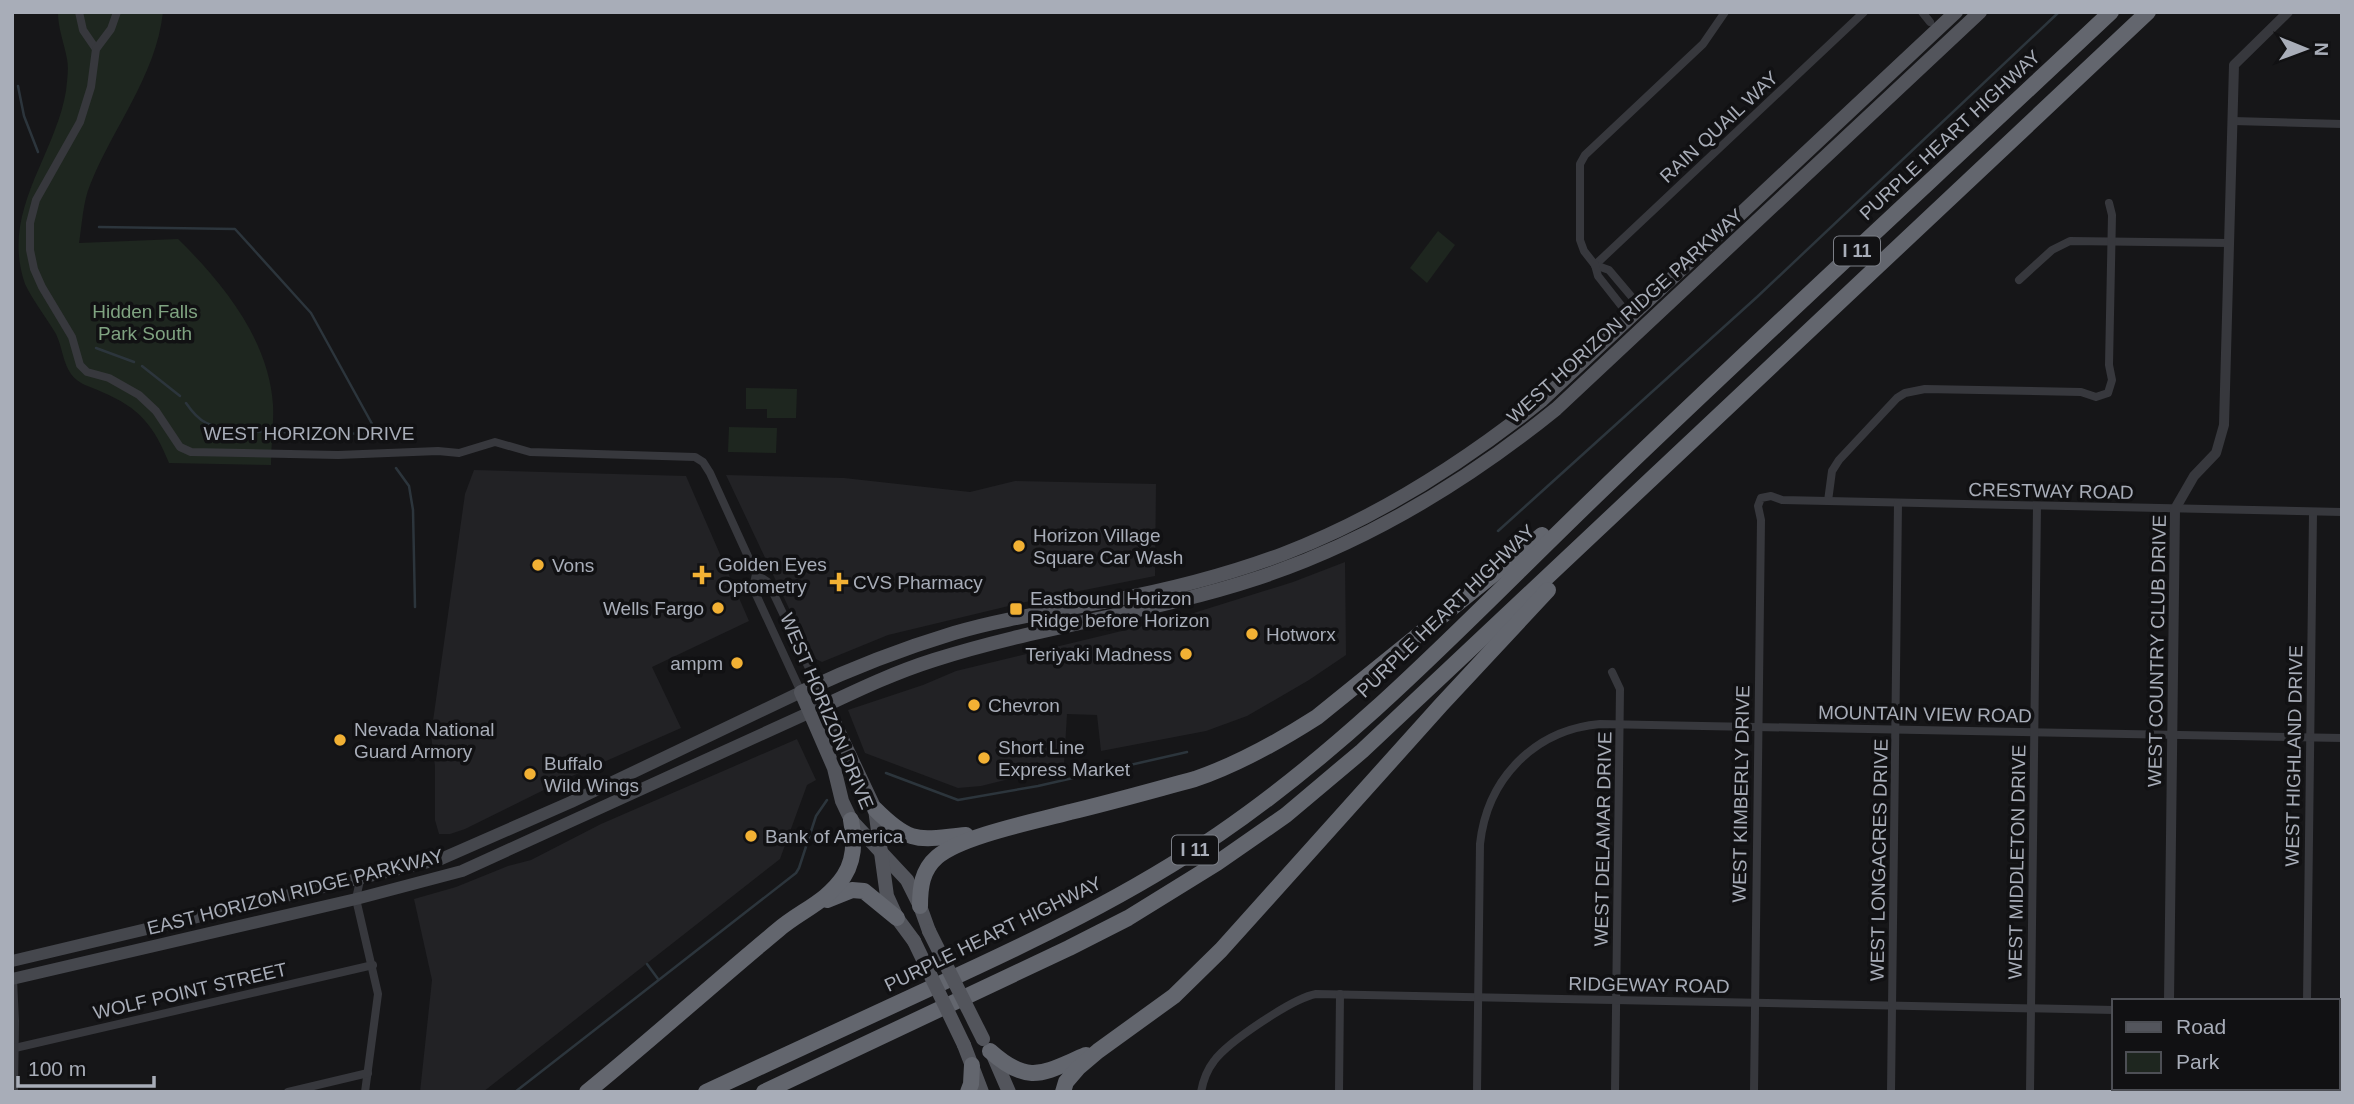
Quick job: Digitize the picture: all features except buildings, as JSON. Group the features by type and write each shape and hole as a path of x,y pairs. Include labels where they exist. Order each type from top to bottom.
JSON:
{"highway":[{"name":"PURPLE HEART HIGHWAY","path":"706,1092 1037,938 1156,876 1257,808 1351,732 1602,489 2111,12"},
{"name":"I 11","path":"764,1092 1128,918 1217,863 1286,815 1362,751 2148,12"},
{"path":"1063,1092 1071,1075 1098,1051 1174,996 1221,950 1440,705 1648,484"},
{"path":"920,906 921,883 935,859 949,849 989,834 1223,770 1317,718 1602,489"},
{"path":"875,809 898,829 915,837 940,839 989,834"},
{"path":"587,1092 781,927 821,901 837,886 848,870 854,842 851,820"},
{"path":"821,901 858,890 867,893 897,918"},
{"path":"987,1045 1011,1068 1035,1074 1056,1069 1098,1051"},
{"path":"968,1092 972,1065"}],"main road":[{"name":"WEST HORIZON RIDGE PARKWAY","path":"808,713 884,677 935,660 1055,630 1194,588 1284,554 1398,499 1462,460 1542,400 1637,314 1927,41 1930,21 1956,12"},
{"name":"WEST HORIZON RIDGE PARKWAY","path":"801,692 876,659 954,633 1112,600 1248,581 1374,530 1469,473 1526,433 1588,380 1976,16"},
{"path":"1930,21 1952,30 1976,16"},
{"path":"1588,380 1596,365 1640,322 1643,314 1637,314"},
{"path":"1462,460 1469,473"},
{"path":"1303,561 1310,552 1335,541 1336,531"},
{"path":"1051,612 1055,630"},
{"name":"WEST HORIZON DRIVE","path":"817,685 875,809 887,896 897,918 914,941 964,1045 982,1092"},
{"name":"WEST HORIZON DRIVE","path":"801,692 830,759 842,801 851,820 907,880 929,931 1009,1092"},
{"name":"EAST HORIZON RIDGE PARKWAY","path":"12,961 360,880 457,854 801,692"},
{"name":"EAST HORIZON RIDGE PARKWAY","path":"12,979 356,899 462,871 808,713"},
{"path":"571,802 580,817"}],"street":[{"path":"79,12 83,30 96,49"},
{"name":"WEST HORIZON DRIVE","path":"117,12 111,29 96,49 91,87 80,122 44,184 33,210 30,239 34,269 48,300 72,337 80,365 87,372 109,378 147,401 164,421 180,447 191,452 459,453 495,442 530,452 695,457 703,462 710,473 756,574 768,582 817,685"},
{"path":"1637,314 1598,276 1595,265 1584,251 1580,240 1580,164 1585,155 1703,44 1724,12"},
{"name":"RAIN QUAIL WAY","path":"1595,265 1864,12"},
{"name":"WEST COUNTRY CLUB DRIVE","path":"2169,999 2175,509 2194,476 2216,453 2224,425 2234,65 2288,12"},
{"path":"2232,121 2342,124"},
{"path":"1828,501 1832,471 1839,460 1905,393 1925,389 2081,392 2096,397 2108,393 2112,380 2109,366 2112,215 2109,203"},
{"path":"2019,280 2060,244 2082,240 2230,243"},
{"path":"1595,265 1609,270 1637,314"},
{"name":"CRESTWAY ROAD","path":"1761,498 1770,496 1782,500 2342,512"},
{"name":"WEST KIMBERLY DRIVE","path":"1754,1092 1761,520 1758,506 1761,498"},
{"name":"WEST LONGACRES DRIVE","path":"1891,1092 1898,503"},
{"name":"WEST MIDDLETON DRIVE","path":"2030,1092 2037,506"},
{"name":"WEST HIGHLAND DRIVE","path":"2307,999 2313,513"},
{"name":"WEST HORIZON DRIVE","path":"756,574 753,587 801,692"},
{"name":"WEST DELAMAR DRIVE","path":"1612,672 1620,689 1615,1092"},
{"name":"MOUNTAIN VIEW ROAD","path":"1477,1092 1480,844 1483,819 1493,794 1519,762 1542,742 1569,729 1600,723 2342,738"},
{"path":"360,880 356,899 373,965 377,994 365,1092"},
{"name":"WOLF POINT STREET","path":"15,1048 373,965"},
{"path":"12,979 14,1092"},
{"path":"1339,1092 1340,994"},
{"name":"RIDGEWAY ROAD","path":"1201,1092 1209,1069 1222,1052 1288,1005 1309,995 2112,1010"},
{"path":"288,1092 368,1073"}],"shaded area":[{"path":"474,470 686,476 749,621 652,667 681,728 572,776 465,829 439,834 435,820 435,766 431,735 465,494"},
{"path":"726,475 844,478 970,492 1015,481 1156,484 1155,576 1034,600 888,635 822,662 812,657"},
{"path":"1345,562 1346,655 1247,716 1206,731 1101,751 1097,715 1067,714 1064,765 981,786 958,788 865,753 848,710 956,671 1184,616 1293,582"},
{"path":"797,739 816,780 807,785 780,859 483,1092 420,1092 432,980 414,899 531,860 601,824"}],"green space":[{"name":"Hidden Falls Park South","path":"58,12 163,12 159,35 143,80 90,185 79,243 178,239 211,274 241,314 263,358 273,405 271,465 169,463 151,428 136,412 115,398 74,378 66,365 56,334 25,284 19,258 19,233 32,185 60,115 68,75"},
{"path":"1438,231 1455,245 1427,283 1410,268"},
{"path":"746,388 797,389 796,418 767,418 767,409 746,409"},
{"path":"729,427 777,428 776,453 728,452"}],"waterway":[{"path":"1498,531 1757,297 2059,12"},
{"path":"18,86 24,116 38,152"},
{"path":"99,227 235,229 311,313 382,442"},
{"path":"96,348 134,362"},
{"path":"142,366 180,396"},
{"path":"186,403 196,416 207,423 236,431 375,434"},
{"path":"396,468 409,486 413,510 415,607"},
{"path":"886,773 958,800 1038,786 1187,752"},
{"path":"515,1092 796,873 816,816 827,800"},
{"path":"647,964 658,979"}],"place":[{"name":"Horizon Village Square Car Wash","path":"1019,546"},
{"name":"Vons","path":"538,565"},
{"name":"Golden Eyes Optometry","path":"702,575"},
{"name":"CVS Pharmacy","path":"839,582"},
{"name":"Wells Fargo","path":"718,608"},
{"name":"Eastbound Horizon Ridge before Horizon","path":"1016,609"},
{"name":"Hotworx","path":"1252,634"},
{"name":"Teriyaki Madness","path":"1186,654"},
{"name":"ampm","path":"737,663"},
{"name":"Chevron","path":"974,705"},
{"name":"Nevada National Guard Armory","path":"340,740"},
{"name":"Short Line Express Market","path":"984,758"},
{"name":"Buffalo Wild Wings","path":"530,774"},
{"name":"Bank of America","path":"751,836"}]}
